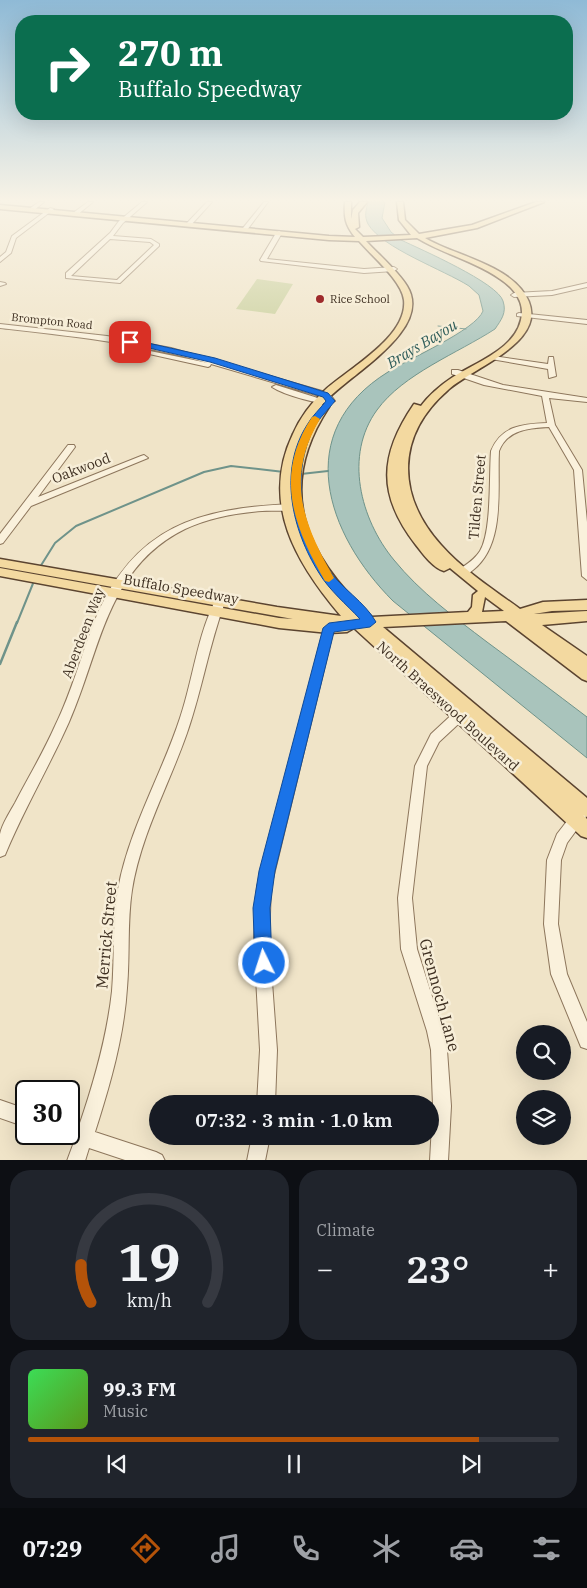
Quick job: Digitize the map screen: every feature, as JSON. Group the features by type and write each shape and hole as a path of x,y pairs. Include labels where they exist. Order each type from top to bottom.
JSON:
{"main road":[{"name":"North Braeswood Boulevard","path":"380,256 410,294 415,311 405,333 383,349 326,400 305,436 291,468 292,533 314,577 330,597 363,623 463,712 587,809"},
{"path":"449,256 488,274 517,295 523,316 519,335 504,350 493,358 458,374 433,399 416,420 404,446 400,471 406,504 420,528 446,559 587,675"},
{"path":"523,316 505,340 423,398 405,422 395,443 391,477 397,505 418,541 437,562 479,595 552,638 587,664"},
{"name":"North Braeswood Boulevard","path":"291,507 324,572 363,623 395,644 463,712 582,825"},
{"name":"Buffalo Speedway","path":"0,563 28,572 218,607 279,623 325,623 349,627 363,623 472,617 513,616 538,620 587,616"},
{"name":"Buffalo Speedway","path":"0,572 28,572"},
{"path":"472,617 478,608 479,595"},
{"path":"325,623 329,611 330,597"},
{"name":"Buffalo Speedway","path":"513,616 543,607 587,605"},
{"path":"552,638 549,625 553,619"},
{"path":"395,644 393,634 403,621"}],"street":[{"path":"88,256 68,274 70,278 114,283 121,280 146,256"},
{"path":"265,256 263,260 364,271 391,269"},
{"path":"517,295 552,293 587,285"},
{"path":"523,316 587,322"},
{"name":"Brompton Road","path":"0,326 17,332 125,348 208,365 259,378"},
{"name":"Brompton Road","path":"0,332 130,342 199,356 326,400"},
{"path":"191,362 199,356"},
{"path":"493,358 552,366"},
{"path":"551,358 552,376"},
{"path":"458,374 493,387 587,400"},
{"path":"545,395 551,425 578,470 587,576"},
{"name":"Tilden Street","path":"463,572 480,558 490,533 495,451 500,440 506,434 521,428 551,425"},
{"path":"0,542 71,447"},
{"name":"Oakwood","path":"29,504 144,458"},
{"name":"Aberdeen Way","path":"0,850 19,806 64,722 101,621 126,571 144,551 181,527 216,514 244,508 291,507"},
{"name":"Merrick Street","path":"80,1124 112,1045 122,968 123,909 131,864 138,840 186,720 205,641 218,607"},
{"path":"266,1095 268,1034 261,927 264,887 325,623"},
{"name":"Grennoch Lane","path":"439,1160 442,1106 439,1050 433,1024 409,949 404,898 421,766 434,738 463,712"},
{"path":"587,809 582,825 562,839 554,860 551,924 559,974 587,1041"},
{"path":"0,1109 15,1114"},
{"path":"80,1135 156,1160"},
{"name":"Merrick Street","path":"76,1145 76,1160"},
{"path":"256,1160 258,1145"}],"green space":[{"path":"257,279 293,284 275,314 236,309"}],"water":[{"path":"411,256 434,256 488,285 503,301 503,316 495,329 416,375 388,397 377,410 367,428 361,447 359,466 360,486 365,506 372,526 382,544 404,572 426,593 462,623 587,717 587,758 393,601 370,574 350,545 336,515 329,484 329,453 338,424 358,396 388,372 468,327 478,319 483,311 479,295 469,286"}],"waterway":[{"name":"Brays Bayou","path":"438,326 466,329"},
{"path":"40,567 55,543 76,526 204,472 231,466 284,472"},
{"path":"301,474 328,471"},
{"path":"17,623 34,581"},
{"path":"0,664 17,622"}],"slow traffic":[{"path":"315,419 300,448 296,468 296,500 314,556 329,578"}],"place":[{"name":"Rice School","path":"320,299"}],"route":[{"path":"130,342 184,352 212,360 326,395 331,401 324,407 311,425 300,448 295,483 297,507 314,556 324,572 338,590 370,622 356,623 349,627 329,628 267,871 261,927 264,963"}]}
